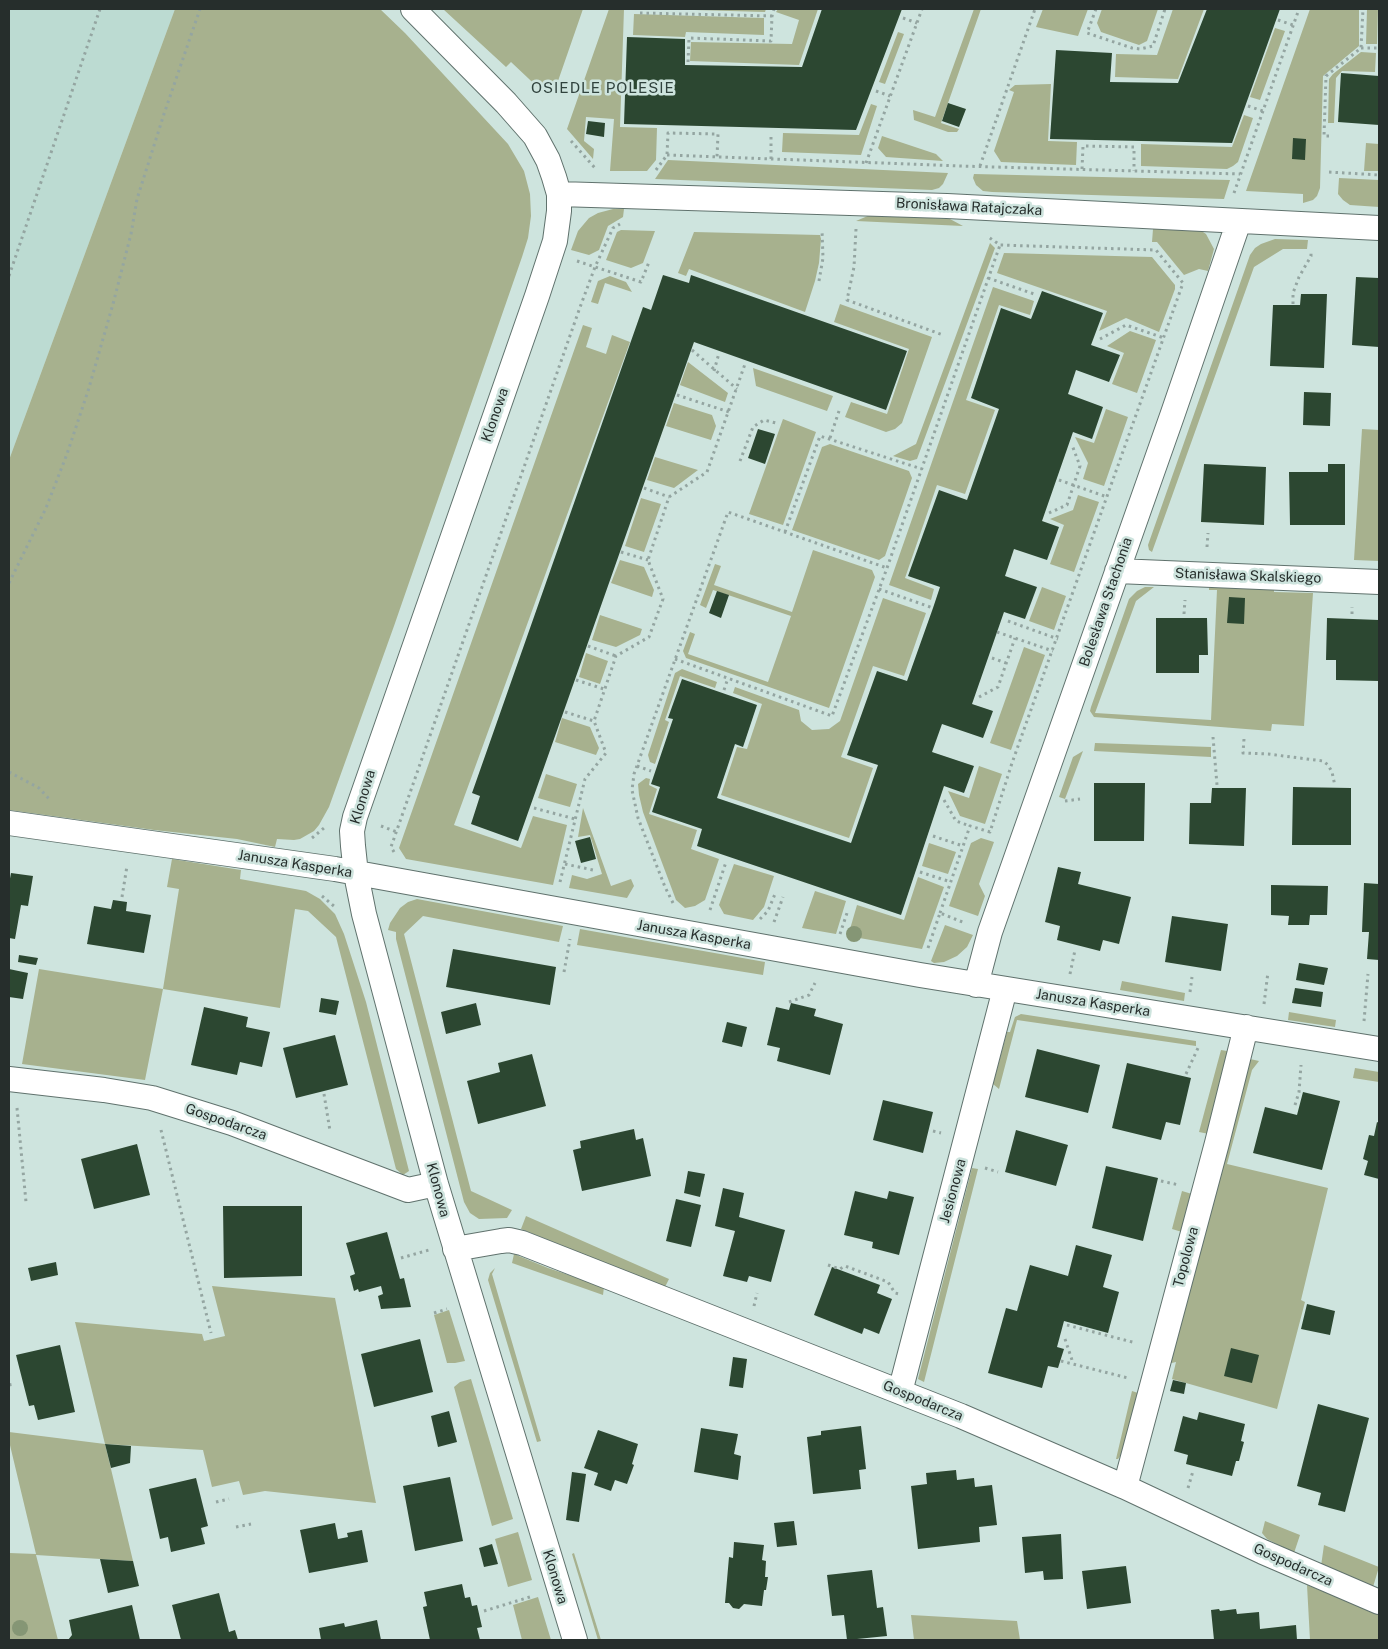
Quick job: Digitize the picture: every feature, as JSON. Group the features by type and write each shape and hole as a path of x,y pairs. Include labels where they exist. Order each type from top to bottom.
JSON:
{"street":[{"name":"Klonowa","path":"412,9 506,103 535,136 548,160 559,194 559,211 555,241 355,817 352,831 356,874 364,914 436,1184 445,1249 575,1640"},
{"name":"Bronisława Ratajczaka","path":"559,194 947,206 1379,228"},
{"name":"Bolesława Stachonia","path":"976,984 990,932 1117,571 1232,220"},
{"name":"Stanisława Skalskiego","path":"1117,571 1379,582"},
{"name":"Janusza Kasperka","path":"9,823 238,855 356,874 1005,989 1246,1026 1371,1048"},
{"name":"Jesionowa","path":"900,1392 1005,989"},
{"name":"Topolowa","path":"1125,1487 1217,1143 1246,1026"},
{"name":"Gospodarcza","path":"12,1079 152,1098 232,1123 408,1190 436,1184"},
{"name":"Gospodarcza","path":"445,1249 501,1240 522,1243 961,1416 1125,1487 1263,1552 1379,1602"}],"path":[{"path":"9,276 100,9"},
{"path":"9,583 46,508 67,454 113,304 131,234 137,199 200,9"},
{"path":"688,62 689,38 771,41 774,9"},
{"path":"866,163 922,9"},
{"path":"980,167 1035,9"},
{"path":"1096,9 1087,32 1140,49 1153,46 1166,9"},
{"path":"1232,220 1240,174 1299,9"},
{"path":"1361,48 1363,9"},
{"path":"640,13 772,16"},
{"path":"903,18 917,23"},
{"path":"1278,20 1293,25"},
{"path":"1329,136 1324,136 1326,76 1361,48 1377,48"},
{"path":"876,91 890,96"},
{"path":"1248,106 1263,111"},
{"path":"718,157 718,134 668,133 667,156 1240,174"},
{"path":"771,133 771,159"},
{"path":"1082,169 1083,146 1134,147 1134,171"},
{"path":"1329,172 1379,175"},
{"path":"396,855 391,847 595,267 613,228 620,224 626,224"},
{"path":"856,229 854,268 847,300 943,335"},
{"path":"819,281 823,258 822,230"},
{"path":"1293,304 1293,293 1299,277 1311,256 1312,243"},
{"path":"675,659 832,716 887,568 1000,245 1156,250 1184,284 1107,497 990,832 956,821 944,800"},
{"path":"595,267 641,282 649,262"},
{"path":"988,278 1034,294"},
{"path":"1100,339 1126,324 1164,338"},
{"path":"692,350 737,389"},
{"path":"714,371 719,353"},
{"path":"560,883 585,779 606,753 594,721 604,689 616,656 649,637 663,599 648,560 669,497 707,472 745,364"},
{"path":"677,395 729,412"},
{"path":"830,438 840,408"},
{"path":"740,461 752,427 764,420 776,423"},
{"path":"785,532 820,436 922,469"},
{"path":"1049,513 1067,506 1080,466 1072,445"},
{"path":"1059,480 1107,497"},
{"path":"644,488 669,497"},
{"path":"674,905 638,818 632,790 634,774 728,512 887,568"},
{"path":"622,552 648,560"},
{"path":"879,589 933,608"},
{"path":"1008,621 1058,639"},
{"path":"997,632 1053,651"},
{"path":"979,697 998,687 1015,638"},
{"path":"588,646 616,656"},
{"path":"992,658 1006,663"},
{"path":"724,690 728,678"},
{"path":"576,680 604,689"},
{"path":"565,712 594,721"},
{"path":"1213,736 1217,785"},
{"path":"1244,739 1243,753 1268,754 1322,761 1328,765 1332,772 1335,786"},
{"path":"637,766 651,770"},
{"path":"534,808 575,819"},
{"path":"925,956 970,826"},
{"path":"933,836 963,846"},
{"path":"707,918 726,862"},
{"path":"565,864 593,870"},
{"path":"920,872 951,882"},
{"path":"758,921 768,911 775,894"},
{"path":"771,929 784,897"},
{"path":"838,941 848,910"},
{"path":"940,913 990,932"},
{"path":"564,972 575,914"},
{"path":"1068,982 1075,950"},
{"path":"1368,974 1371,1048"},
{"path":"789,1002 809,995 816,978"},
{"path":"1186,1074 1198,1047"},
{"path":"1295,1105 1299,1092 1302,1061"},
{"path":"12,1079 26,1202"},
{"path":"152,1098 212,1333"},
{"path":"401,1258 445,1249"},
{"path":"828,1264 840,1269 845,1266 888,1282 895,1293 901,1294"},
{"path":"434,1313 453,1307"},
{"path":"1066,1325 1161,1349"},
{"path":"1065,1339 1073,1364"},
{"path":"1062,1361 1152,1384"},
{"path":"9,1385 15,1384"},
{"path":"216,1502 229,1499"},
{"path":"236,1527 250,1524"},
{"path":"484,1611 541,1593"}],"shaded area":[{"path":"9,9 175,9 9,460"},
{"path":"175,9 380,9 405,33 508,144 524,171 530,194 531,216 528,238 522,257 329,807 314,831 300,839 277,839 275,847 237,839 154,830 9,810 9,460"},
{"path":"443,9 583,9 558,81 546,95 511,62 506,67"},
{"path":"609,9 624,9 620,127 657,128 656,160 647,171 610,171 614,119 586,117 584,141 594,149 593,159 567,129"},
{"path":"659,9 766,9 765,12"},
{"path":"778,9 818,9 799,65 690,61 691,42 792,44 799,20 776,12"},
{"path":"974,9 981,9 941,123 959,129 957,132 948,132 914,120 913,110 935,117"},
{"path":"1043,9 1088,9 1078,36 1036,27"},
{"path":"1102,9 1158,9 1147,41 1139,45 1101,32 1097,23"},
{"path":"1173,9 1204,9 1178,79 1115,77 1116,54 1157,55"},
{"path":"1310,9 1359,9 1359,46 1323,76 1320,188 1313,200 1303,203 1303,194 1246,191"},
{"path":"1367,9 1378,9 1377,44 1366,44"},
{"path":"634,14 764,18 764,35 686,32 685,37 633,35"},
{"path":"1275,28 1285,31 1260,100 1250,97"},
{"path":"898,32 904,34 885,84 879,82"},
{"path":"1361,52 1376,53 1375,72 1342,71 1336,78 1334,123 1328,123 1329,79"},
{"path":"1051,84 1048,141 1077,142 1076,165 1001,162 994,151 1014,92 1009,90 1015,85"},
{"path":"871,104 877,106 861,155 782,152 783,133 859,135"},
{"path":"1244,115 1253,118 1238,162 1227,169 1141,166 1141,144 1232,147"},
{"path":"882,136 936,154 943,161 886,157 878,148"},
{"path":"1366,143 1379,144 1379,171 1364,171"},
{"path":"668,160 948,173 943,184 939,188 932,190 655,179"},
{"path":"974,174 1230,180 1224,199 992,192 983,191 976,185 973,178"},
{"path":"1339,178 1379,180 1379,207 1350,205 1343,200 1338,194"},
{"path":"613,209 624,209 623,217 608,226 599,250 589,255 571,250 578,231 589,218 598,213"},
{"path":"870,215 950,219 963,226 856,221"},
{"path":"1157,224 1200,230 1206,234 1214,249 1208,271 1199,269 1184,275 1157,242 1152,242 1153,229"},
{"path":"621,230 655,231 643,263 631,268 606,260 617,232"},
{"path":"694,232 820,235 819,263 805,312 689,269 686,276 678,273"},
{"path":"1275,239 1308,240 1307,249 1283,249 1254,267 1152,552 1149,550 1148,545 1250,255 1261,244"},
{"path":"990,243 995,248 917,459 910,461 893,456 916,444"},
{"path":"1004,253 1152,257 1175,285 1175,289 1159,332 1126,318 1099,331 1107,311 997,273"},
{"path":"610,276 626,282 632,292 605,283 598,304 591,302 598,281"},
{"path":"993,287 1034,301 1030,315 999,305 966,400 995,410 965,494 937,485 905,578 934,589 931,600 889,585"},
{"path":"840,304 932,337 902,423 895,429 886,432 845,417 851,402 887,414 909,349 834,322"},
{"path":"583,325 592,328 586,347 606,354 612,335 630,342 454,825 521,848 533,816 567,825 553,885 406,859 399,848"},
{"path":"1130,331 1156,340 1137,393 1112,384 1124,353 1107,346"},
{"path":"688,362 728,393 725,402 680,385"},
{"path":"753,368 833,396 827,411 756,386"},
{"path":"674,403 712,415 716,426 711,440 666,426"},
{"path":"1106,409 1128,417 1104,486 1083,479 1088,463 1075,437 1094,443"},
{"path":"783,419 816,432 783,525 749,514"},
{"path":"1362,429 1379,430 1379,561 1354,560"},
{"path":"830,444 909,471 912,478 885,556 879,560 792,530 822,447"},
{"path":"655,457 698,470 674,488 647,480"},
{"path":"1078,495 1099,502 1074,572 1050,564 1064,525 1050,519 1073,510"},
{"path":"641,498 661,504 644,552 625,546"},
{"path":"813,550 872,570 875,577 829,708 686,658 683,651 690,632 695,634 688,654 768,682 791,616 713,590 706,608 700,605 715,564 721,566 714,585 792,612"},
{"path":"620,560 644,567 654,590 652,597 611,583"},
{"path":"1209,584 1274,589 1274,592 1313,593 1304,726 1272,724 1271,731 1094,717 1090,711 1091,707 1129,599 1137,591 1145,587 1154,587 1136,601 1095,713 1211,720 1217,590 1209,590"},
{"path":"1042,587 1066,596 1054,630 1029,621"},
{"path":"883,598 926,613 904,676 873,666 841,757 873,768 849,838 721,795 737,747 747,749 762,704 733,693 735,687 799,710 801,721 812,730 829,729 840,721"},
{"path":"600,615 642,629 640,635 616,647 592,640"},
{"path":"1024,647 1045,655 1011,750 990,743"},
{"path":"586,653 608,661 600,684 579,677"},
{"path":"682,669 717,682 715,688 680,676 665,720 669,722 655,764 650,762 648,755 675,673"},
{"path":"562,718 590,727 599,748 596,755 555,742"},
{"path":"1095,743 1211,747 1211,757 1094,751"},
{"path":"1083,751 1065,799 1059,797 1073,757"},
{"path":"979,766 1002,774 985,824 960,816 948,791 969,798"},
{"path":"546,774 577,784 570,807 538,798"},
{"path":"646,778 650,779 649,785 657,789 649,814 697,830 691,849 719,859 705,900 695,906 685,908 676,900 643,812 638,784"},
{"path":"583,808 611,886 631,879 634,886 627,898 569,888 572,875 587,879 602,874 590,835 578,837"},
{"path":"981,838 994,842 979,884 985,896 978,916 949,906 971,843"},
{"path":"929,843 956,852 948,874 922,866"},
{"path":"172,859 241,870 240,879 306,891 320,899 335,914 344,934 366,1002 409,1171 403,1175 396,1169 336,937 308,911 295,909 280,1008 163,989 179,889 167,887"},
{"path":"734,864 774,876 764,907 753,920 724,914 719,905"},
{"path":"918,877 944,887 922,949 848,936 857,905 904,920"},
{"path":"815,891 846,901 836,934 802,928"},
{"path":"417,899 563,926 559,942 423,916 404,934 471,1191 512,1210 507,1218 479,1219 470,1213 464,1202 396,939 396,932 388,930 390,923 400,908 408,902"},
{"path":"945,925 973,935 967,947 957,956 944,962 934,963 931,961"},
{"path":"580,929 765,962 763,975 577,945"},
{"path":"39,969 163,989 145,1080 22,1064"},
{"path":"1122,981 1185,993 1184,1001 1120,990"},
{"path":"1289,1012 1336,1020 1335,1027 1288,1020"},
{"path":"1021,1014 1196,1041 1196,1046 1017,1020 999,1089 993,1084 1007,1032 1010,1032 1015,1017"},
{"path":"1221,1050 1227,1051 1227,1055 1209,1134 1199,1132"},
{"path":"1250,1059 1259,1061 1252,1070 1227,1164 1328,1188 1301,1300 1305,1302 1277,1409 1172,1379 1176,1362 1167,1364"},
{"path":"1355,1068 1379,1072 1379,1082 1353,1078"},
{"path":"972,1168 978,1169 924,1382 918,1379"},
{"path":"1182,1191 1192,1194 1182,1232 1172,1229"},
{"path":"526,1216 669,1279 665,1287 521,1229"},
{"path":"514,1254 604,1287 603,1295 512,1263"},
{"path":"495,1268 492,1274 541,1441 537,1442 488,1280 490,1273"},
{"path":"212,1286 335,1298 376,1503 265,1491 243,1495 239,1481 212,1487 203,1450 105,1444 75,1322 202,1334 204,1341 225,1336"},
{"path":"449,1310 465,1361 447,1363 434,1315"},
{"path":"471,1379 513,1519 492,1526 454,1387 460,1382"},
{"path":"1132,1391 1138,1393 1123,1452 1116,1459"},
{"path":"9,1432 105,1444 133,1561 36,1555 58,1640 9,1640 9,1553 36,1554 9,1441"},
{"path":"1265,1521 1300,1535 1294,1553 1267,1539 1262,1533"},
{"path":"518,1532 532,1580 508,1587 495,1539"},
{"path":"1324,1545 1379,1567 1373,1587 1321,1566"},
{"path":"574,1553 601,1640 598,1640 572,1554"},
{"path":"1307,1585 1379,1614 1379,1640 1310,1640"},
{"path":"538,1597 551,1640 522,1640 513,1605"},
{"path":"911,1615 1017,1621 1020,1640 914,1640"}],"building":[{"path":"822,9 902,9 856,130 624,124 627,37 685,39 685,65 802,67"},
{"path":"1207,9 1280,9 1232,143 1050,139 1056,50 1112,53 1110,82 1178,83"},
{"path":"1341,73 1379,76 1379,125 1338,122"},
{"path":"948,103 966,109 959,127 942,121"},
{"path":"588,121 605,123 604,137 586,134"},
{"path":"1293,138 1306,139 1305,160 1292,159"},
{"path":"663,275 689,283 691,275 907,351 886,410 694,342 518,841 471,824 480,796 472,793 643,307 651,310"},
{"path":"1356,277 1379,278 1379,347 1352,345"},
{"path":"1042,291 1103,313 1091,345 1120,355 1109,382 1076,370 1068,394 1103,407 1092,439 1073,432 1042,521 1059,527 1047,560 1014,549 1005,576 1037,587 1025,619 1004,612 972,704 993,711 983,738 942,724 932,752 974,766 964,793 944,786 901,915 697,846 702,829 652,812 660,787 651,784 673,719 668,718 682,679 757,705 743,747 735,744 717,798 851,843 878,765 847,755 877,671 907,681 940,587 908,576 939,490 967,500 999,409 971,398 1001,308 1031,319"},
{"path":"1301,294 1327,294 1324,368 1270,366 1273,305 1300,305"},
{"path":"1304,392 1331,393 1330,426 1303,425"},
{"path":"758,429 775,434 765,464 748,458"},
{"path":"1204,464 1266,467 1264,525 1201,522"},
{"path":"1328,464 1345,464 1345,525 1290,525 1289,472 1328,472"},
{"path":"717,591 729,595 721,618 709,613"},
{"path":"1229,597 1245,598 1244,624 1227,623"},
{"path":"1156,618 1207,618 1208,655 1199,655 1199,673 1156,673"},
{"path":"1327,618 1379,620 1379,681 1336,680 1336,660 1326,660"},
{"path":"1094,783 1145,783 1144,841 1094,841"},
{"path":"1293,787 1351,788 1351,845 1292,845"},
{"path":"1212,788 1246,788 1244,846 1189,844 1190,803 1211,803"},
{"path":"590,837 596,859 581,863 575,841"},
{"path":"1058,867 1081,872 1078,884 1131,897 1119,944 1103,940 1100,951 1057,940 1060,926 1045,922"},
{"path":"11,873 33,876 28,906 21,905 15,939 9,938 9,884"},
{"path":"1364,883 1379,884 1379,960 1367,959 1369,932 1362,932"},
{"path":"1271,885 1328,886 1327,915 1310,915 1309,925 1288,925 1289,916 1271,915"},
{"path":"113,900 127,902 126,911 151,915 144,953 87,944 94,906 111,909"},
{"path":"1172,916 1228,924 1221,971 1165,962"},
{"path":"453,949 556,967 550,1005 446,987"},
{"path":"19,955 38,958 36,965 18,962"},
{"path":"1299,963 1328,968 1324,985 1296,980"},
{"path":"9,969 28,973 23,999 9,997"},
{"path":"1295,988 1323,992 1321,1007 1292,1003"},
{"path":"321,998 339,1001 336,1015 319,1012"},
{"path":"476,1003 481,1025 446,1034 441,1012"},
{"path":"791,1003 816,1009 814,1016 843,1024 830,1075 777,1061 780,1048 767,1045 776,1007 789,1010"},
{"path":"204,1007 248,1017 246,1027 270,1032 262,1067 240,1062 237,1075 191,1065"},
{"path":"727,1022 747,1027 742,1047 722,1042"},
{"path":"335,1035 348,1085 296,1098 283,1048"},
{"path":"1037,1049 1100,1065 1088,1113 1025,1097"},
{"path":"532,1054 546,1106 478,1124 467,1081 500,1072 498,1063"},
{"path":"1127,1063 1191,1078 1180,1125 1166,1122 1161,1140 1112,1128"},
{"path":"1303,1092 1340,1101 1322,1170 1253,1153 1265,1107 1297,1115"},
{"path":"883,1100 933,1112 923,1153 873,1140"},
{"path":"1377,1122 1379,1123 1379,1179 1364,1175 1368,1161 1363,1159 1369,1135 1374,1136"},
{"path":"634,1129 636,1140 643,1138 651,1176 582,1191 573,1150 581,1148 580,1141"},
{"path":"1016,1130 1068,1145 1056,1186 1005,1172"},
{"path":"137,1144 150,1195 94,1209 81,1159"},
{"path":"1106,1166 1158,1178 1143,1241 1092,1228"},
{"path":"688,1171 705,1174 700,1197 684,1193"},
{"path":"723,1188 744,1193 739,1217 785,1230 771,1282 749,1276 747,1282 723,1276 735,1231 715,1226"},
{"path":"855,1191 887,1199 889,1191 914,1197 899,1255 872,1248 873,1242 844,1235"},
{"path":"676,1199 701,1205 691,1247 666,1241"},
{"path":"223,1206 302,1206 302,1276 224,1278"},
{"path":"387,1232 400,1279 404,1278 411,1307 381,1309 378,1296 383,1294 381,1286 359,1292 358,1289 354,1291 350,1276 355,1274 346,1243"},
{"path":"1076,1245 1112,1255 1103,1287 1119,1292 1108,1333 1064,1321 1057,1347 1064,1349 1058,1368 1048,1366 1042,1388 988,1373 1006,1308 1017,1311 1030,1265 1068,1276"},
{"path":"56,1262 58,1275 31,1281 28,1268"},
{"path":"832,1267 880,1285 877,1293 892,1299 879,1334 864,1328 862,1334 814,1315"},
{"path":"1307,1304 1335,1311 1330,1335 1301,1329"},
{"path":"420,1339 433,1392 374,1407 361,1354"},
{"path":"60,1345 75,1412 38,1420 34,1405 29,1406 16,1355"},
{"path":"1231,1348 1259,1355 1252,1383 1224,1376"},
{"path":"733,1357 747,1359 743,1388 729,1386"},
{"path":"1173,1380 1186,1383 1184,1394 1170,1391"},
{"path":"1318,1404 1369,1418 1345,1512 1318,1505 1321,1493 1297,1486"},
{"path":"449,1411 457,1442 438,1447 431,1416"},
{"path":"1199,1412 1245,1424 1241,1441 1244,1442 1239,1461 1236,1461 1232,1476 1186,1464 1188,1455 1174,1451 1183,1416 1197,1420"},
{"path":"861,1426 866,1469 859,1470 861,1489 813,1494 807,1437 821,1435 821,1431"},
{"path":"701,1428 738,1434 734,1454 741,1456 738,1480 694,1472"},
{"path":"598,1430 638,1444 632,1464 634,1465 627,1484 615,1480 611,1491 594,1485 598,1473 584,1468"},
{"path":"105,1444 131,1446 130,1463 111,1468"},
{"path":"956,1470 957,1480 974,1478 975,1487 992,1485 997,1525 979,1527 980,1542 918,1549 911,1486 927,1484 926,1473"},
{"path":"572,1472 586,1474 579,1522 566,1520"},
{"path":"450,1477 463,1541 415,1551 403,1486"},
{"path":"196,1478 208,1526 201,1528 205,1544 171,1552 168,1537 160,1539 149,1489"},
{"path":"794,1521 797,1545 777,1547 774,1523"},
{"path":"335,1523 338,1539 348,1537 347,1533 362,1530 368,1562 309,1573 300,1530"},
{"path":"1061,1534 1063,1579 1044,1580 1043,1571 1025,1573 1022,1537"},
{"path":"734,1542 764,1545 762,1560 766,1561 765,1577 768,1577 762,1606 744,1604 739,1609 733,1608 729,1603 725,1603 729,1557 733,1558"},
{"path":"492,1544 498,1564 484,1567 479,1548"},
{"path":"100,1559 133,1561 139,1586 108,1593"},
{"path":"1126,1566 1131,1603 1087,1609 1082,1571"},
{"path":"872,1570 877,1608 883,1607 887,1636 847,1640 844,1615 832,1616 827,1575"},
{"path":"462,1584 465,1598 470,1597 472,1606 477,1605 482,1627 477,1628 480,1640 430,1640 423,1607 427,1606 424,1592"},
{"path":"219,1593 229,1632 235,1630 238,1640 181,1640 172,1605"},
{"path":"132,1605 140,1640 68,1640 72,1635 69,1620"},
{"path":"1219,1609 1220,1611 1236,1609 1237,1614 1259,1612 1260,1629 1296,1625 1297,1640 1214,1640 1211,1610"},
{"path":"377,1620 381,1640 321,1640 319,1628 344,1623 345,1627"}],"district":[{"name":"OSIEDLE POLESIE","path":"603,88"}]}
